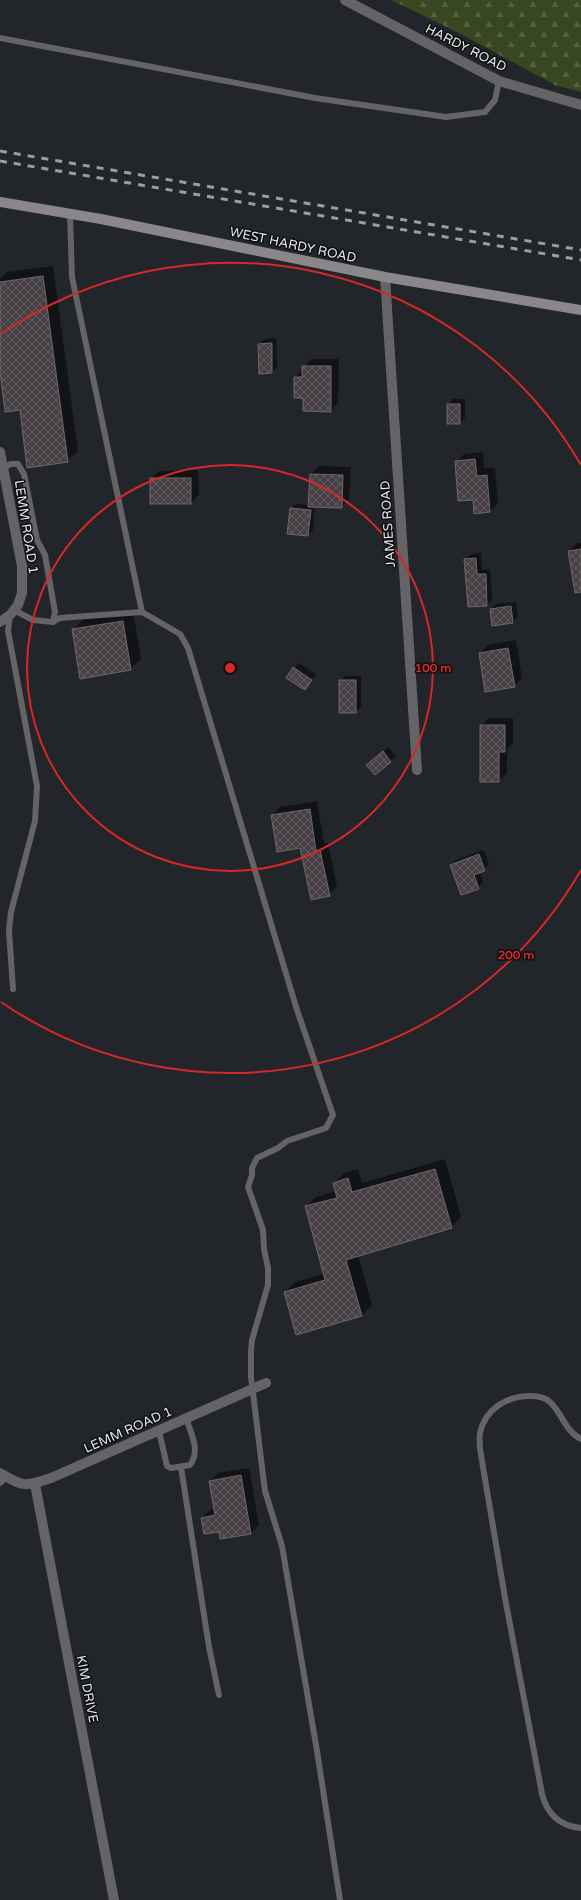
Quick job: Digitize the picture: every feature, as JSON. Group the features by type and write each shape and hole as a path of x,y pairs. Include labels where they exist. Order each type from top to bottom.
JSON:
{"main road":[{"name":"WEST HARDY ROAD","path":"0,202 70,214 385,278 581,310"}],"street":[{"name":"HARDY ROAD","path":"345,0 500,82 581,105"},
{"name":"JAMES ROAD","path":"385,278 417,770"},
{"name":"LEMM ROAD 1","path":"0,452 22,566 22,593 18,605 12,613"},
{"path":"0,622 12,613"},
{"name":"LEMM ROAD 1","path":"2,1478 20,1485 35,1484 266,1383"},
{"name":"KIM DRIVE","path":"35,1484 114,1900"}],"lane":[{"path":"0,38 315,98 446,117 485,112 496,100 500,82"},
{"path":"70,214 72,277 142,612"},
{"path":"3,468 11,464 18,464 24,474 37,540 45,554 55,612 53,622"},
{"path":"13,989 10,944 11,918 35,821 37,786 8,631 12,613 33,620 53,622 60,618 142,612 180,634 188,648 294,1002 333,1116 326,1128 286,1141 278,1148 256,1158 248,1187 263,1230 264,1249 268,1268 268,1285 252,1340 251,1377 254,1388 266,1492 282,1546 317,1751 340,1900"},
{"path":"581,1439 571,1432 549,1401 540,1397 515,1397 503,1402 494,1408 480,1433 480,1449 505,1598 544,1804 552,1816 562,1824 581,1828"},
{"path":"159,1430 166,1466 171,1468 190,1465 195,1459 196,1447 186,1418"},
{"path":"181,1467 208,1639 219,1695"}],"green space":[{"path":"391,0 581,0 581,92 555,85 457,32"}],"building":[{"path":"43,276 68,462 27,468 20,410 5,412 0,371 0,282"},
{"path":"272,343 272,373 259,374 258,344"},
{"path":"302,366 331,366 331,412 303,411 303,398 294,398 294,377 302,377"},
{"path":"447,404 460,404 460,424 447,424"},
{"path":"475,459 477,476 487,475 490,512 474,514 473,500 458,501 455,461"},
{"path":"310,474 343,475 342,508 308,507"},
{"path":"150,478 191,478 191,504 150,504"},
{"path":"290,508 311,510 308,536 287,534"},
{"path":"581,549 581,592 575,593 568,551"},
{"path":"476,558 477,574 486,574 487,606 468,607 464,559"},
{"path":"511,606 513,623 492,626 490,609"},
{"path":"123,621 131,670 80,679 72,629"},
{"path":"508,648 515,687 485,692 479,653"},
{"path":"293,667 312,680 305,690 286,678"},
{"path":"339,680 356,680 356,713 339,713"},
{"path":"480,725 505,725 505,752 499,752 499,782 480,782"},
{"path":"383,751 391,762 375,775 366,765"},
{"path":"310,809 316,851 320,850 330,896 311,900 300,848 277,852 271,815"},
{"path":"479,854 485,871 474,875 479,889 461,895 450,865"},
{"path":"435,1169 452,1228 346,1260 362,1316 296,1335 284,1292 325,1280 305,1206 337,1198 333,1183 348,1178 352,1192"},
{"path":"241,1475 251,1534 220,1539 219,1532 204,1534 201,1518 215,1515 209,1481"}],"railway":[{"path":"0,151 581,250"},
{"path":"0,161 581,260"}]}
